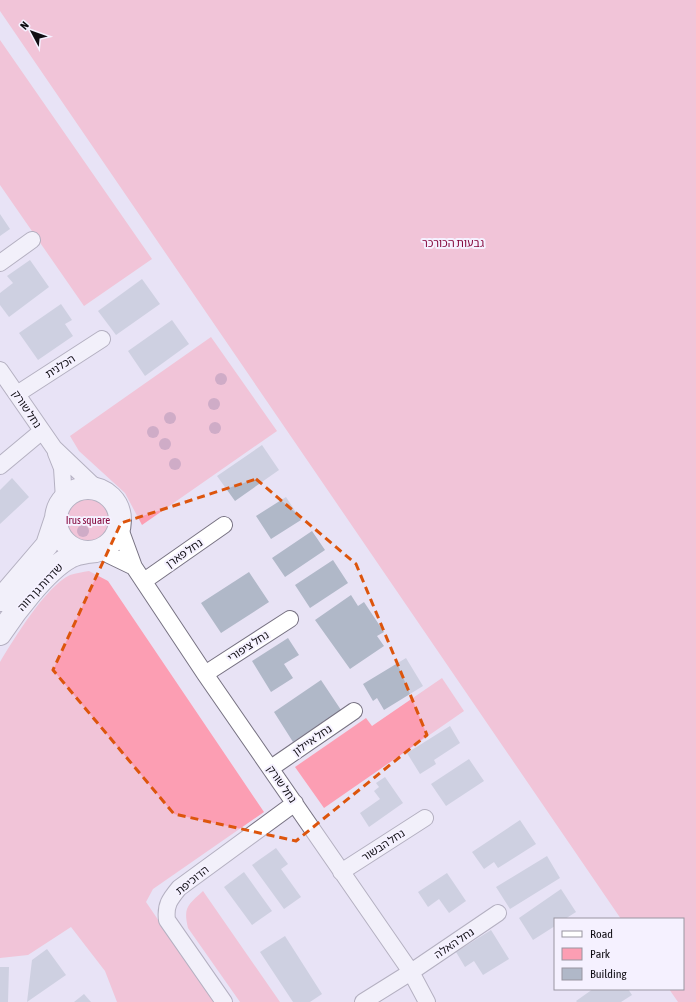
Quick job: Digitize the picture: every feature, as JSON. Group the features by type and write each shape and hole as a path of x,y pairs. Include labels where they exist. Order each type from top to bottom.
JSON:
{"street":[{"path":"0,263 32,240"},
{"name":"הכלנית","path":"17,394 102,339"},
{"name":"נחל שורק","path":"0,370 54,448 97,490"},
{"path":"0,466 42,431"},
{"name":"נחל שורק","path":"54,448 62,468 60,508"},
{"path":"82,488 97,490 111,497 117,506 120,516 119,526 115,536 109,544 92,551 78,550 69,545 62,538 57,528 60,508 72,492 82,488"},
{"name":"שדרות גן רווה","path":"0,600 47,545 60,508"},
{"name":"נחל פארן","path":"144,581 224,525"},
{"name":"נחל שורק","path":"119,526 134,567 205,674 411,972 428,1002"},
{"name":"נחל שורק","path":"92,551 107,554 134,567"},
{"name":"שדרות גן רווה","path":"0,634 24,602 49,574 71,556 92,551"},
{"name":"נחל ציפורי","path":"205,674 290,619"},
{"name":"נחל איילון","path":"271,768 354,711"},
{"name":"הדוכיפת","path":"224,1002 167,920 165,909 170,898 179,888 295,803"},
{"name":"נחל הבשור","path":"341,872 425,818"},
{"name":"נחל האלה","path":"411,972 498,913"},
{"path":"363,1002 411,972"}],"highlighted area":[{"path":"256,479 356,564 427,735 296,841 174,814 53,670 121,523"}],"green space":[{"name":"גבעות הכורכר","path":"0,0 696,0 696,1002 678,1002 670,990 684,990 684,918 620,918 0,11"},
{"path":"0,40 152,259 84,306 0,185"},
{"path":"211,337 277,431 142,525 125,493 79,451 70,436"},
{"name":"Irus square","path":"83,493 93,493 103,497 111,505 115,515 115,525 111,535 103,543 93,547 83,547 73,543 65,535 61,525 61,515 65,505 73,497"},
{"path":"89,571 108,581 264,812 153,889 146,902 214,1002 117,1002 105,971 71,927 28,955 0,958 0,662 31,614 51,590 70,575"},
{"path":"442,678 464,711 324,808 295,767 366,718 372,726"},
{"path":"203,891 280,1002 240,1002 188,928 186,915 188,907 190,903"}],"building":[{"path":"0,214 10,229 0,236"},
{"path":"30,260 49,287 9,317 0,305 0,293 13,283 7,276"},
{"path":"142,279 160,304 116,335 98,311"},
{"path":"61,304 72,320 65,324 73,336 38,360 19,333"},
{"path":"172,320 189,344 145,376 128,351"},
{"path":"262,445 279,470 235,501 217,476"},
{"path":"12,478 29,497 0,524 0,490"},
{"path":"286,497 301,520 271,539 256,516"},
{"path":"312,531 325,550 285,577 272,558"},
{"path":"333,560 348,583 310,608 295,585"},
{"path":"249,572 269,602 221,633 201,603"},
{"path":"351,595 358,606 364,602 384,632 377,636 384,646 350,669 315,620"},
{"path":"288,638 299,655 284,664 293,678 271,692 252,661"},
{"path":"406,658 423,686 384,710 377,698 373,701 363,684"},
{"path":"321,680 341,710 293,742 274,712"},
{"path":"450,726 460,743 434,760 436,764 420,774 407,753"},
{"path":"469,759 484,781 446,806 431,784"},
{"path":"385,777 403,803 369,827 360,813 380,799 374,791 379,787 376,783"},
{"path":"520,820 536,844 498,868 494,862 484,869 472,852"},
{"path":"276,848 288,864 281,869 301,897 284,909 252,865"},
{"path":"547,856 560,878 510,909 496,887"},
{"path":"244,872 272,911 252,925 224,887"},
{"path":"447,873 466,901 449,913 439,899 428,907 418,892"},
{"path":"561,889 576,912 567,918 554,918 554,927 533,940 519,918"},
{"path":"491,930 509,959 483,975 474,961 465,967 456,952"},
{"path":"285,936 322,994 310,1002 293,1002 260,952"},
{"path":"47,949 66,975 27,1002 32,960"},
{"path":"0,967 9,967 8,1002 0,1002"},
{"path":"592,990 629,990 632,995 621,1002 576,1001"},
{"path":"84,994 91,1002 74,1002"}]}
